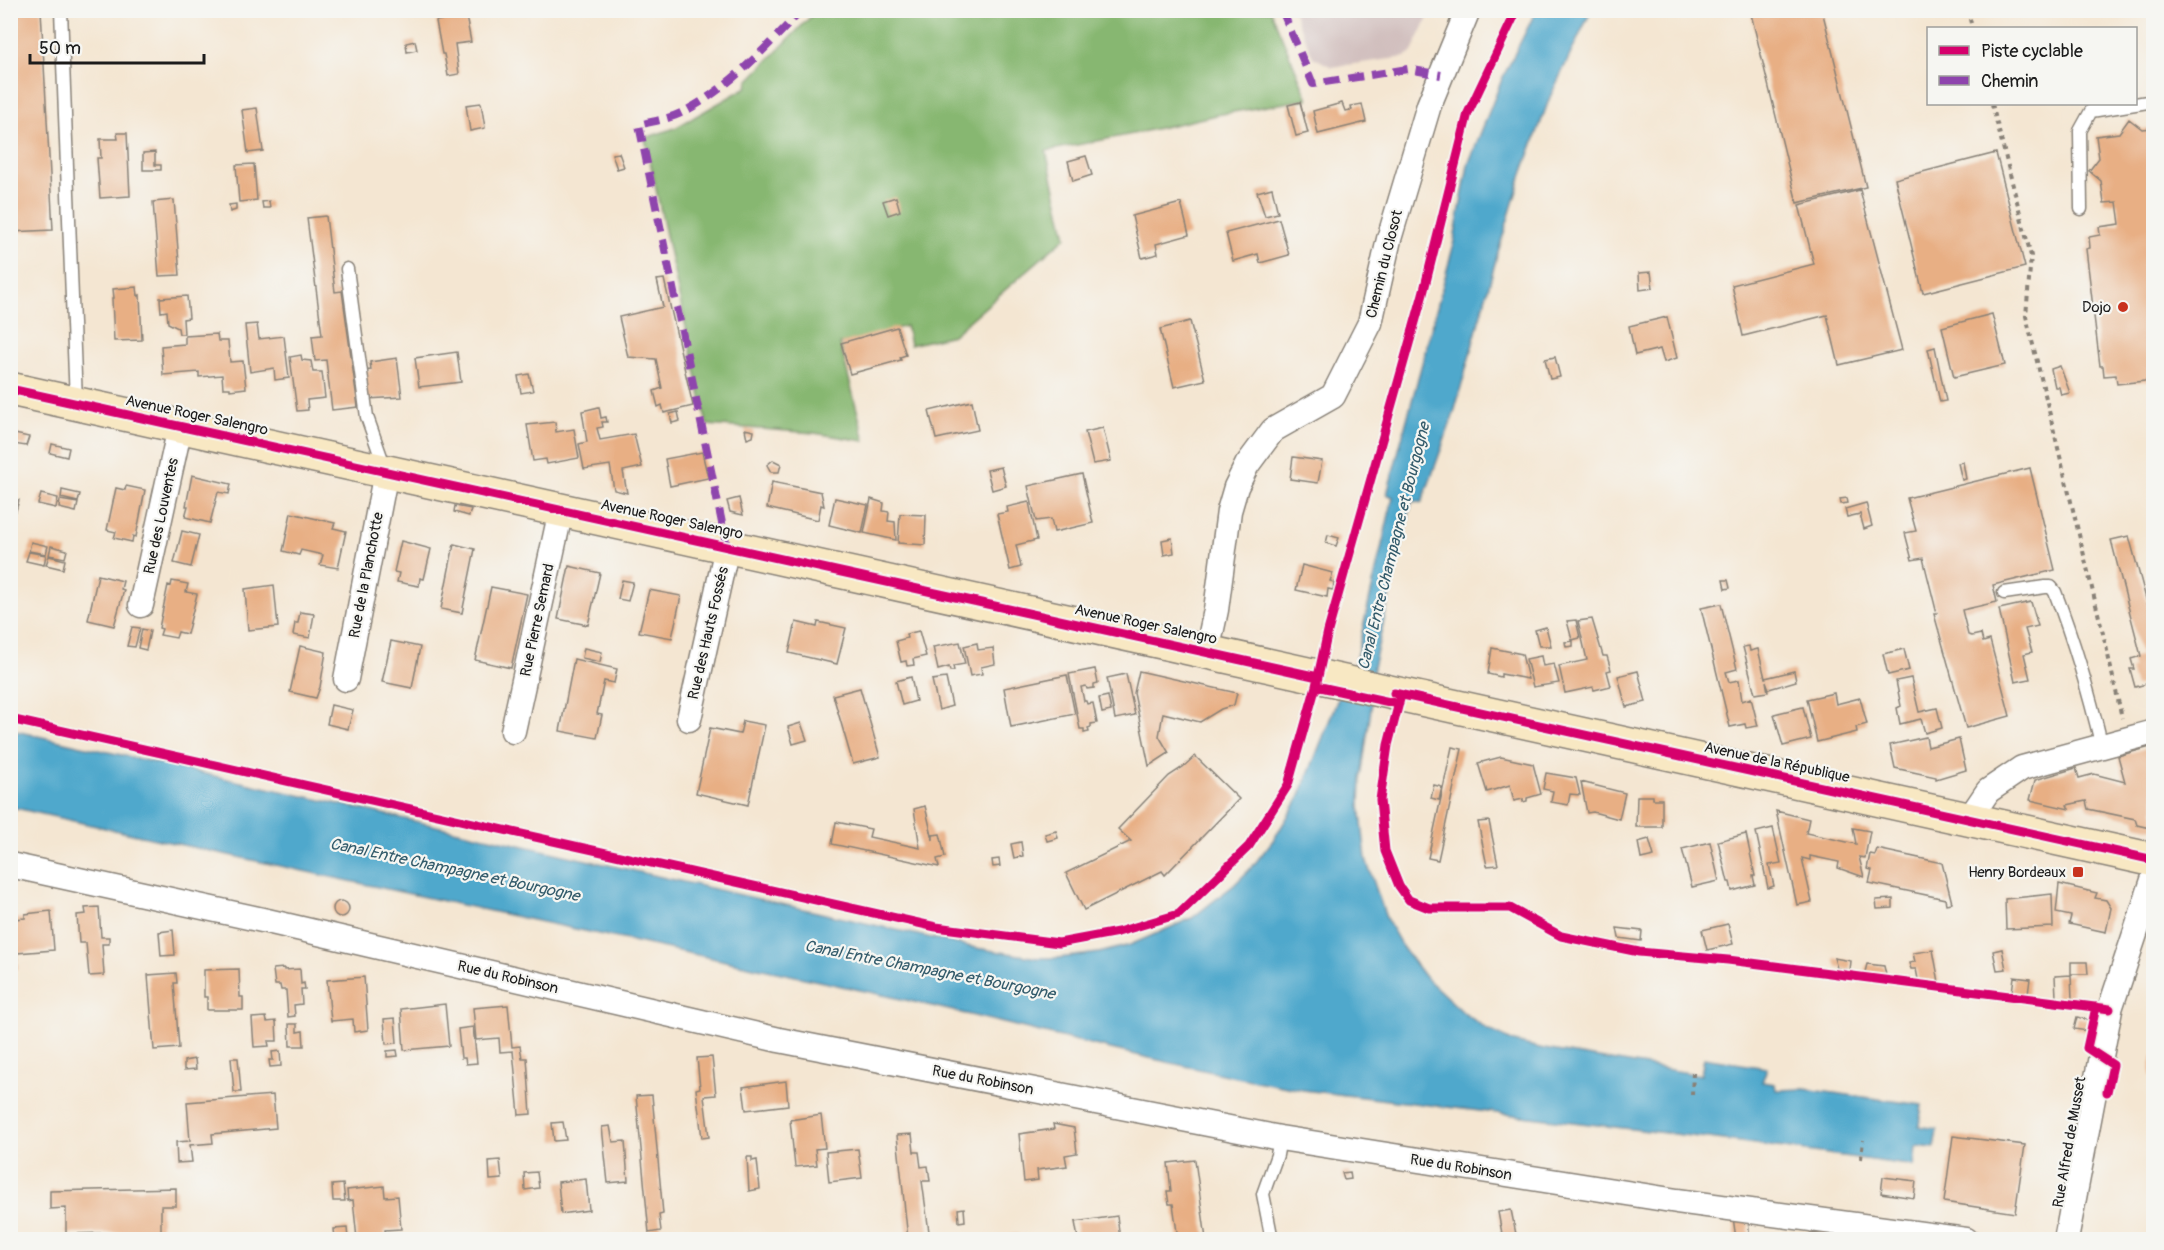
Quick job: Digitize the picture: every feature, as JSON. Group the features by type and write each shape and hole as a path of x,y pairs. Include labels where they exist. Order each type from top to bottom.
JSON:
{"main road":[{"name":"Avenue Roger Salengro","path":"10,389 1359,686"},
{"name":"Avenue de la République","path":"1359,686 2154,860"}],"street":[{"name":"Chemin du Closot","path":"1207,652 1216,610 1229,511 1236,487 1247,465 1274,430 1333,396 1370,322 1389,238 1429,105 1468,10"},
{"name":"Rue des Louventes","path":"141,605 180,427"},
{"name":"Rue de la Planchotte","path":"346,679 386,472"},
{"name":"Rue Pierre Semard","path":"513,731 561,510"},
{"name":"Rue des Hauts Fossés","path":"689,719 727,547"},
{"path":"1969,819 1988,791 2022,768 2154,732"},
{"name":"Rue du Robinson","path":"10,865 267,921 780,1040 1280,1138 1677,1201 1966,1239"},
{"name":"Rue Alfred de Musset","path":"2066,1239 2110,1009 2154,877"}],"lane":[{"path":"61,10 76,404"},
{"path":"2137,104 2154,101"},
{"path":"2081,209 2080,131 2091,111 2129,105"},
{"path":"347,269 367,417 386,472"},
{"path":"2004,593 2045,586 2055,592 2082,666 2102,747"},
{"path":"1272,1239 1263,1194 1277,1155 1280,1138"}],"path":[{"path":"1968,10 1972,27"},
{"path":"1992,105 2031,256 2025,316 2104,634 2127,739"},
{"path":"1692,1095 1693,1073"},
{"path":"1861,1159 1863,1140"}],"shaded area":[{"path":"1293,11 1431,11 1412,52 1405,57 1332,67 1313,57"}],"green space":[{"path":"816,11 1271,11 1308,99 1216,115 1046,151 1066,237 953,335 910,345 906,326 840,344 865,441 814,433 707,425 645,138 675,128 747,87 748,81"}],"water":[{"name":"Canal Entre Champagne et Bourgogne","path":"1536,11 1591,11 1550,97 1521,177 1454,413 1422,503 1412,501 1373,667 1371,709 1361,777 1360,805 1366,859 1386,918 1403,948 1424,976 1464,1013 1487,1029 1514,1042 1544,1049 1701,1075 1704,1058 1767,1068 1762,1082 1775,1084 1776,1090 1804,1089 1922,1105 1919,1126 1937,1129 1934,1148 1916,1146 1914,1166 1733,1141 1303,1090 1152,1059 901,999 11,807 11,730 976,948 1038,958 1099,953 1130,945 1192,918 1234,885 1274,839 1299,798 1337,701 1355,663 1393,497 1387,494 1452,251 1468,165 1502,79"}],"building":[{"path":"10,10 41,10 53,230 10,232"},
{"path":"1763,10 1822,10 1866,187 1797,203 1751,14"},
{"path":"466,16 471,42 455,44 459,74 448,76 436,21"},
{"path":"415,41 417,50 407,52 406,43"},
{"path":"1300,102 1308,133 1296,136 1288,105"},
{"path":"481,103 485,128 470,131 466,105"},
{"path":"1342,103 1345,111 1352,110 1351,106 1362,104 1366,122 1318,134 1313,111"},
{"path":"257,108 263,151 248,153 242,110"},
{"name":"Dojo","path":"2129,119 2142,129 2154,128 2154,380 2117,384 2116,375 2104,376 2103,366 2100,366 2086,249 2090,248 2089,237 2100,235 2099,227 2120,224 2117,202 2104,203 2101,181 2089,171 2099,158 2096,136 2119,133"},
{"path":"117,133 127,133 130,196 100,198 97,158 101,158 100,139 118,139"},
{"path":"155,152 155,165 161,165 161,170 143,170 143,153"},
{"path":"619,153 624,167 617,169 612,154"},
{"path":"1996,153 2025,267 1923,293 1895,179"},
{"path":"1086,156 1092,175 1073,181 1068,161"},
{"path":"254,164 257,200 239,202 236,165"},
{"path":"1272,188 1278,213 1265,216 1257,192"},
{"path":"1860,190 1902,350 1839,365 1827,315 1743,336 1732,285 1814,264 1799,205"},
{"path":"896,197 900,211 888,215 883,201"},
{"path":"174,200 180,275 159,276 153,202"},
{"path":"269,201 270,208 263,208 262,202"},
{"path":"1181,203 1189,235 1156,244 1158,254 1142,258 1132,216"},
{"path":"236,204 236,210 230,212 229,205"},
{"path":"326,216 335,292 342,291 358,407 332,410 326,360 315,361 312,336 322,335 307,218"},
{"path":"1279,219 1289,255 1260,263 1258,254 1233,261 1226,233"},
{"path":"1651,272 1653,288 1640,290 1639,273"},
{"path":"664,279 693,406 664,413 662,405 658,407 654,391 662,388 656,359 628,357 619,317 663,307 657,280"},
{"path":"137,287 138,296 140,295 142,340 114,341 113,289"},
{"path":"187,296 189,318 183,319 184,334 179,334 178,328 168,323 167,311 161,312 160,298"},
{"path":"1992,314 2005,365 1954,377 1942,327"},
{"path":"1667,317 1677,358 1664,362 1660,349 1635,355 1629,326"},
{"path":"1190,321 1205,380 1174,387 1160,329"},
{"path":"257,324 259,339 284,336 289,378 275,380 274,368 250,372 245,325"},
{"path":"897,327 906,355 900,357 901,360 850,374 841,343"},
{"path":"217,334 218,341 228,341 230,362 243,361 246,388 230,390 230,388 223,388 222,375 199,377 199,372 163,375 161,346 185,344 185,336"},
{"path":"1935,347 1946,401 1940,402 1928,349"},
{"path":"457,352 461,382 419,387 415,358"},
{"path":"301,355 302,360 311,361 313,372 322,372 325,398 307,400 308,410 297,411 290,357"},
{"path":"1555,357 1560,377 1550,379 1545,359"},
{"path":"397,358 402,397 367,399 363,371 371,370 370,362"},
{"path":"2060,366 2070,393 2061,395 2059,387 2055,387 2051,369"},
{"path":"529,374 533,391 521,393 518,376"},
{"path":"972,401 978,430 936,439 929,411"},
{"path":"599,407 601,418 606,417 607,422 602,422 603,427 597,428 600,440 634,434 642,467 623,471 627,493 614,490 610,465 584,469 579,444 587,442 582,411"},
{"path":"678,412 680,421 672,423 670,414"},
{"path":"555,422 556,432 574,429 579,458 547,464 546,459 533,461 527,425"},
{"path":"1103,428 1111,461 1093,464 1085,432"},
{"path":"745,429 754,431 753,437 747,439"},
{"path":"10,433 29,437 26,446 14,444 11,457"},
{"path":"52,444 69,448 67,457 50,453"},
{"path":"702,452 708,478 670,486 665,459"},
{"path":"1293,457 1322,461 1318,483 1290,479"},
{"path":"773,460 781,464 779,472 771,472 767,465"},
{"path":"1963,462 1966,479 1962,480 1958,463"},
{"path":"1001,467 1006,486 992,490 987,470"},
{"path":"2030,468 2055,570 1993,585 1997,602 1962,610 1968,635 1981,634 1983,642 1990,640 2010,716 1966,728 1934,614 1937,614 1923,558 1912,560 1905,533 1916,531 1907,498"},
{"path":"1082,474 1093,523 1054,532 1051,519 1036,521 1028,486"},
{"path":"192,475 231,484 229,494 218,492 210,523 185,517"},
{"path":"772,482 821,492 824,506 821,505 818,520 767,508"},
{"path":"126,486 145,490 136,537 133,536 132,542 114,538 116,532 107,530 116,488 125,490"},
{"path":"62,490 80,494 78,502 61,498"},
{"path":"41,494 58,498 56,508 38,504"},
{"path":"10,498 19,500 16,511 10,510"},
{"path":"739,498 743,515 730,512 727,501"},
{"path":"835,498 868,505 862,533 829,525"},
{"path":"1847,498 1848,503 1841,504 1840,499"},
{"path":"871,499 884,503 883,511 889,512 888,521 895,522 896,540 864,533"},
{"path":"60,500 78,503 76,512 59,508"},
{"path":"1029,502 1037,540 1016,545 1021,567 1010,570 997,514 1008,512 1007,507"},
{"path":"1866,503 1872,526 1864,529 1860,514 1847,517 1845,509"},
{"path":"455,506 471,509 469,516 454,512"},
{"path":"291,513 335,523 333,528 346,531 338,568 320,565 323,555 301,550 299,555 283,551"},
{"path":"900,514 926,515 925,545 898,543"},
{"path":"182,531 199,535 191,567 174,563"},
{"path":"1328,535 1339,538 1336,546 1326,543"},
{"path":"2129,536 2154,628 2154,682 2135,687 2130,669 2134,669 2131,659 2141,656 2111,540"},
{"path":"1172,538 1174,553 1164,555 1162,540"},
{"path":"401,541 431,549 424,579 420,578 419,586 397,582 399,573 394,572"},
{"path":"31,542 48,546 46,554 29,551"},
{"path":"454,544 475,549 462,613 441,609"},
{"path":"51,546 67,550 65,558 49,555"},
{"path":"29,552 46,555 44,565 26,561"},
{"path":"49,556 65,560 63,569 46,565"},
{"path":"1302,565 1333,573 1330,581 1334,582 1333,590 1328,589 1327,597 1296,590"},
{"path":"569,566 600,573 588,625 558,619"},
{"path":"98,575 123,581 121,589 124,590 114,626 88,620"},
{"path":"622,580 633,582 628,601 618,599"},
{"path":"1723,580 1728,580 1730,588 1725,589"},
{"path":"172,581 188,584 186,592 197,594 187,634 178,632 176,638 160,635 162,629 159,628 168,585 171,586"},
{"path":"274,585 278,627 248,630 245,589"},
{"path":"491,587 527,594 511,668 475,660"},
{"path":"649,590 681,596 672,638 639,632"},
{"path":"2031,602 2038,626 2025,629 2032,652 2024,654 2030,679 2015,682 1999,609"},
{"path":"1721,604 1737,669 1726,672 1729,682 1739,680 1742,701 1751,698 1758,726 1746,728 1745,724 1730,727 1701,608"},
{"path":"300,612 314,614 310,638 293,635"},
{"path":"1592,619 1603,656 1607,656 1611,670 1607,671 1611,686 1565,693 1559,666 1587,660 1578,621"},
{"path":"1576,620 1580,638 1572,640 1567,621"},
{"path":"796,622 817,627 818,622 846,628 837,664 789,653"},
{"path":"132,627 140,628 135,647 127,646"},
{"path":"1546,627 1551,646 1539,646 1535,630"},
{"path":"142,629 150,631 146,650 138,648"},
{"path":"919,631 926,656 913,659 914,665 907,666 906,661 901,662 896,641 907,638 906,634"},
{"path":"391,641 420,647 412,688 382,682"},
{"path":"1573,641 1573,646 1566,647 1565,642"},
{"path":"960,642 965,664 953,666 954,671 950,671 949,667 938,670 933,647"},
{"path":"977,643 978,650 993,648 995,664 981,667 982,674 970,676 964,646"},
{"path":"300,646 326,652 316,698 290,692"},
{"path":"1749,646 1750,651 1758,649 1765,678 1794,671 1796,681 1769,689 1766,681 1768,692 1755,694 1743,647"},
{"path":"584,648 602,652 600,662 582,658"},
{"path":"1492,648 1522,654 1528,679 1488,674"},
{"path":"1904,649 1909,670 1888,675 1883,654"},
{"path":"1541,656 1543,666 1554,664 1559,683 1533,687 1526,659"},
{"path":"574,659 617,669 614,683 604,681 597,714 602,715 597,738 560,731"},
{"path":"1095,669 1098,683 1094,684 1094,688 1081,687 1084,701 1087,704 1093,703 1097,723 1091,724 1088,728 1089,732 1084,733 1084,729 1080,729 1069,674"},
{"path":"1139,671 1237,693 1234,705 1221,709 1200,722 1163,713 1159,736 1169,753 1149,766 1134,693"},
{"path":"1638,671 1646,702 1626,707 1618,676"},
{"path":"1126,674 1135,715 1115,719 1107,678"},
{"path":"1067,675 1075,714 1011,727 1004,688"},
{"path":"911,677 916,701 902,705 896,681"},
{"path":"946,678 952,706 939,710 932,680"},
{"path":"1911,678 1919,712 1937,708 1942,728 1925,733 1921,719 1900,724 1897,708 1901,706 1896,681"},
{"path":"860,688 880,757 853,764 833,695"},
{"path":"1834,693 1836,704 1860,698 1867,724 1856,727 1857,732 1817,742 1807,699"},
{"path":"1108,696 1111,711 1102,713 1099,698"},
{"path":"331,705 353,710 348,729 327,724"},
{"path":"1803,707 1811,739 1783,746 1774,714"},
{"path":"743,721 765,725 748,805 696,793 710,728 740,734"},
{"path":"801,723 807,740 793,744 788,727"},
{"path":"1926,737 1928,747 1959,739 1966,770 1936,779 1936,777 1895,768 1890,745"},
{"path":"2154,746 2154,829 2137,825 2135,819 2088,809 2086,801 2067,805 2069,809 2030,800 2035,780 2076,768 2079,778 2094,774 2125,782 2118,756"},
{"path":"1452,747 1462,749 1438,860 1428,858"},
{"path":"1195,756 1239,799 1165,875 1162,871 1084,910 1066,873 1131,841 1118,829 1169,776"},
{"path":"1501,757 1533,764 1541,794 1527,798 1527,801 1523,802 1523,799 1514,801 1510,785 1487,792 1478,763"},
{"path":"1546,773 1576,778 1580,795 1570,794 1568,805 1551,802 1553,791 1543,789"},
{"path":"1581,782 1625,793 1619,819 1593,812 1587,813"},
{"path":"1434,785 1442,787 1439,800 1431,798"},
{"path":"1637,796 1653,796 1653,799 1662,799 1662,827 1636,827"},
{"path":"925,806 933,840 933,835 940,834 941,838 945,857 937,859 939,867 832,844 836,822 871,829 869,837 920,848 914,809"},
{"path":"1776,811 1809,819 1806,833 1856,844 1853,828 1870,831 1865,858 1859,857 1864,877 1838,868 1839,862 1810,856 1810,860 1802,858 1812,902 1797,905"},
{"path":"1489,821 1498,865 1487,866 1478,822"},
{"path":"1773,828 1781,863 1769,865 1774,886 1768,888 1756,832"},
{"path":"1056,831 1058,838 1047,841 1045,834"},
{"path":"1746,834 1755,885 1732,891 1718,841"},
{"path":"1649,839 1654,856 1641,859 1638,842"},
{"path":"1021,842 1023,856 1014,858 1011,844"},
{"path":"1710,842 1719,881 1692,887 1682,849"},
{"path":"1877,849 1942,863 1952,903 1946,904 1945,899 1869,883 1872,870 1867,869 1870,854 1875,855"},
{"path":"999,859 1000,866 993,867 992,860"},
{"path":"2059,884 2097,893 2095,898 2106,900 2111,908 2106,932 2069,924 2071,916 2056,913"},
{"path":"2052,894 2053,927 2006,929 2005,899"},
{"path":"1893,899 1893,908 1877,909 1876,900"},
{"path":"341,901 347,903 349,909 347,915 341,917 335,915 333,909 335,903"},
{"path":"99,907 101,937 109,937 109,944 102,944 104,975 89,976 86,943 79,943 77,915 86,914 85,908"},
{"path":"51,911 54,950 17,953 18,969 10,969 10,949 16,948 14,919 25,918 25,914"},
{"path":"1728,924 1733,944 1707,950 1702,930"},
{"path":"1617,928 1642,931 1641,941 1619,938"},
{"path":"173,930 175,955 161,956 159,932"},
{"path":"2002,949 2006,969 1997,970 1993,951"},
{"path":"1933,950 1939,982 1918,979 1916,969 1911,969 1909,963 1915,962 1913,953"},
{"path":"1834,958 1851,961 1850,970 1837,968"},
{"path":"2071,962 2087,962 2088,974 2071,974"},
{"path":"1867,964 1884,966 1886,975 1865,972"},
{"path":"284,968 284,970 300,969 301,984 304,983 305,989 301,989 302,1004 294,1005 295,1016 288,1017 286,990 281,990 280,985 275,985 273,969"},
{"path":"239,969 243,1010 207,1010 207,997 204,997 204,970"},
{"path":"176,973 177,983 174,983 179,1048 154,1050 148,975"},
{"path":"2071,975 2072,999 2056,997 2055,976"},
{"path":"364,977 368,1030 354,1032 353,1019 331,1021 327,980"},
{"path":"2014,977 2030,979 2028,994 2012,992"},
{"path":"445,1004 449,1046 404,1050 401,1009"},
{"path":"508,1005 512,1047 520,1046 522,1058 527,1058 531,1114 519,1115 513,1051 500,1052 499,1038 476,1040 473,1008"},
{"path":"266,1017 267,1022 276,1021 277,1041 268,1041 269,1046 254,1047 252,1018"},
{"path":"2077,1017 2089,1020 2087,1031 2074,1029"},
{"path":"395,1018 397,1043 386,1044 384,1019"},
{"path":"289,1024 297,1024 297,1032 303,1031 304,1046 290,1046"},
{"path":"473,1027 477,1063 466,1064 465,1058 461,1058 458,1029"},
{"path":"397,1050 398,1056 387,1057 387,1051"},
{"path":"280,1051 281,1066 270,1067 269,1060 273,1060 272,1052"},
{"path":"2152,1056 2154,1056 2154,1077 2150,1076"},
{"path":"712,1057 716,1095 704,1096 709,1137 702,1138 696,1089 700,1088 697,1058"},
{"path":"231,1058 238,1058 241,1092 234,1092"},
{"path":"195,1059 196,1069 184,1070 184,1061"},
{"path":"786,1081 788,1105 746,1110 743,1087"},
{"path":"273,1095 276,1128 212,1134 213,1143 190,1145 192,1162 177,1163 176,1142 190,1141 187,1102"},
{"path":"652,1095 663,1214 659,1215 661,1231 649,1233 636,1096"},
{"path":"821,1115 825,1148 815,1149 817,1165 795,1167 790,1120"},
{"path":"563,1122 566,1140 554,1141 552,1123"},
{"path":"1053,1124 1074,1128 1077,1153 1065,1155 1067,1166 1037,1170 1038,1180 1024,1182 1019,1134 1054,1129"},
{"path":"610,1126 613,1142 625,1141 628,1181 608,1183 602,1127"},
{"path":"912,1134 914,1152 919,1152 921,1167 928,1166 930,1181 922,1181 930,1239 908,1239 897,1135"},
{"path":"1953,1136 2025,1145 2015,1213 1944,1202"},
{"path":"858,1149 862,1178 829,1182 826,1152"},
{"path":"747,1157 752,1157 752,1161 757,1160 760,1189 749,1191"},
{"path":"500,1160 502,1179 490,1180 489,1161"},
{"path":"1195,1160 1206,1239 1178,1239 1173,1204 1169,1204 1167,1191 1171,1191 1168,1163"},
{"path":"537,1172 539,1188 525,1190 524,1173"},
{"path":"1350,1172 1351,1179 1344,1180 1342,1173"},
{"path":"1883,1177 1916,1181 1914,1198 1881,1193"},
{"path":"586,1179 589,1210 561,1214 558,1182"},
{"path":"343,1184 345,1201 333,1201 332,1185"},
{"path":"384,1186 385,1197 398,1196 401,1229 385,1230 386,1239 357,1239 353,1200 348,1201 347,1190"},
{"path":"176,1188 176,1206 161,1206 161,1232 66,1234 66,1208 50,1209 50,1191"},
{"path":"964,1208 965,1221 959,1222 958,1209"},
{"path":"1511,1210 1517,1239 1503,1239 1498,1212"},
{"path":"1117,1216 1120,1239 1078,1239 1075,1222"},
{"path":"1733,1217 1748,1219 1750,1239 1736,1239"},
{"path":"347,1228 348,1239 335,1239 334,1229"},
{"path":"1829,1233 1830,1239 1811,1239 1810,1234"},
{"path":"1018,1234 1019,1239 997,1239 996,1237"}],"marked path":[{"path":"727,547 639,125 678,114 716,91 747,66 802,10"},
{"path":"1282,10 1313,84 1408,69 1441,75"}],"cycle path":[{"path":"10,719 936,927 1059,943 1118,932 1179,914 1249,846 1288,785 1316,686 1328,631 1423,294 1468,113 1517,10"},
{"path":"10,389 1318,677"},
{"path":"1316,686 1399,704"},
{"path":"1394,693 2154,860"},
{"path":"1401,695 1388,745 1380,800 1385,851 1399,886 1409,900 1429,908 1510,908 1561,936 1639,952 1728,960 2110,1009"},
{"path":"2096,1007 2087,1048 2113,1065 2107,1092"}],"place":[{"name":"Dojo","path":"2123,307"},
{"name":"Henry Bordeaux","path":"2078,872"}]}
